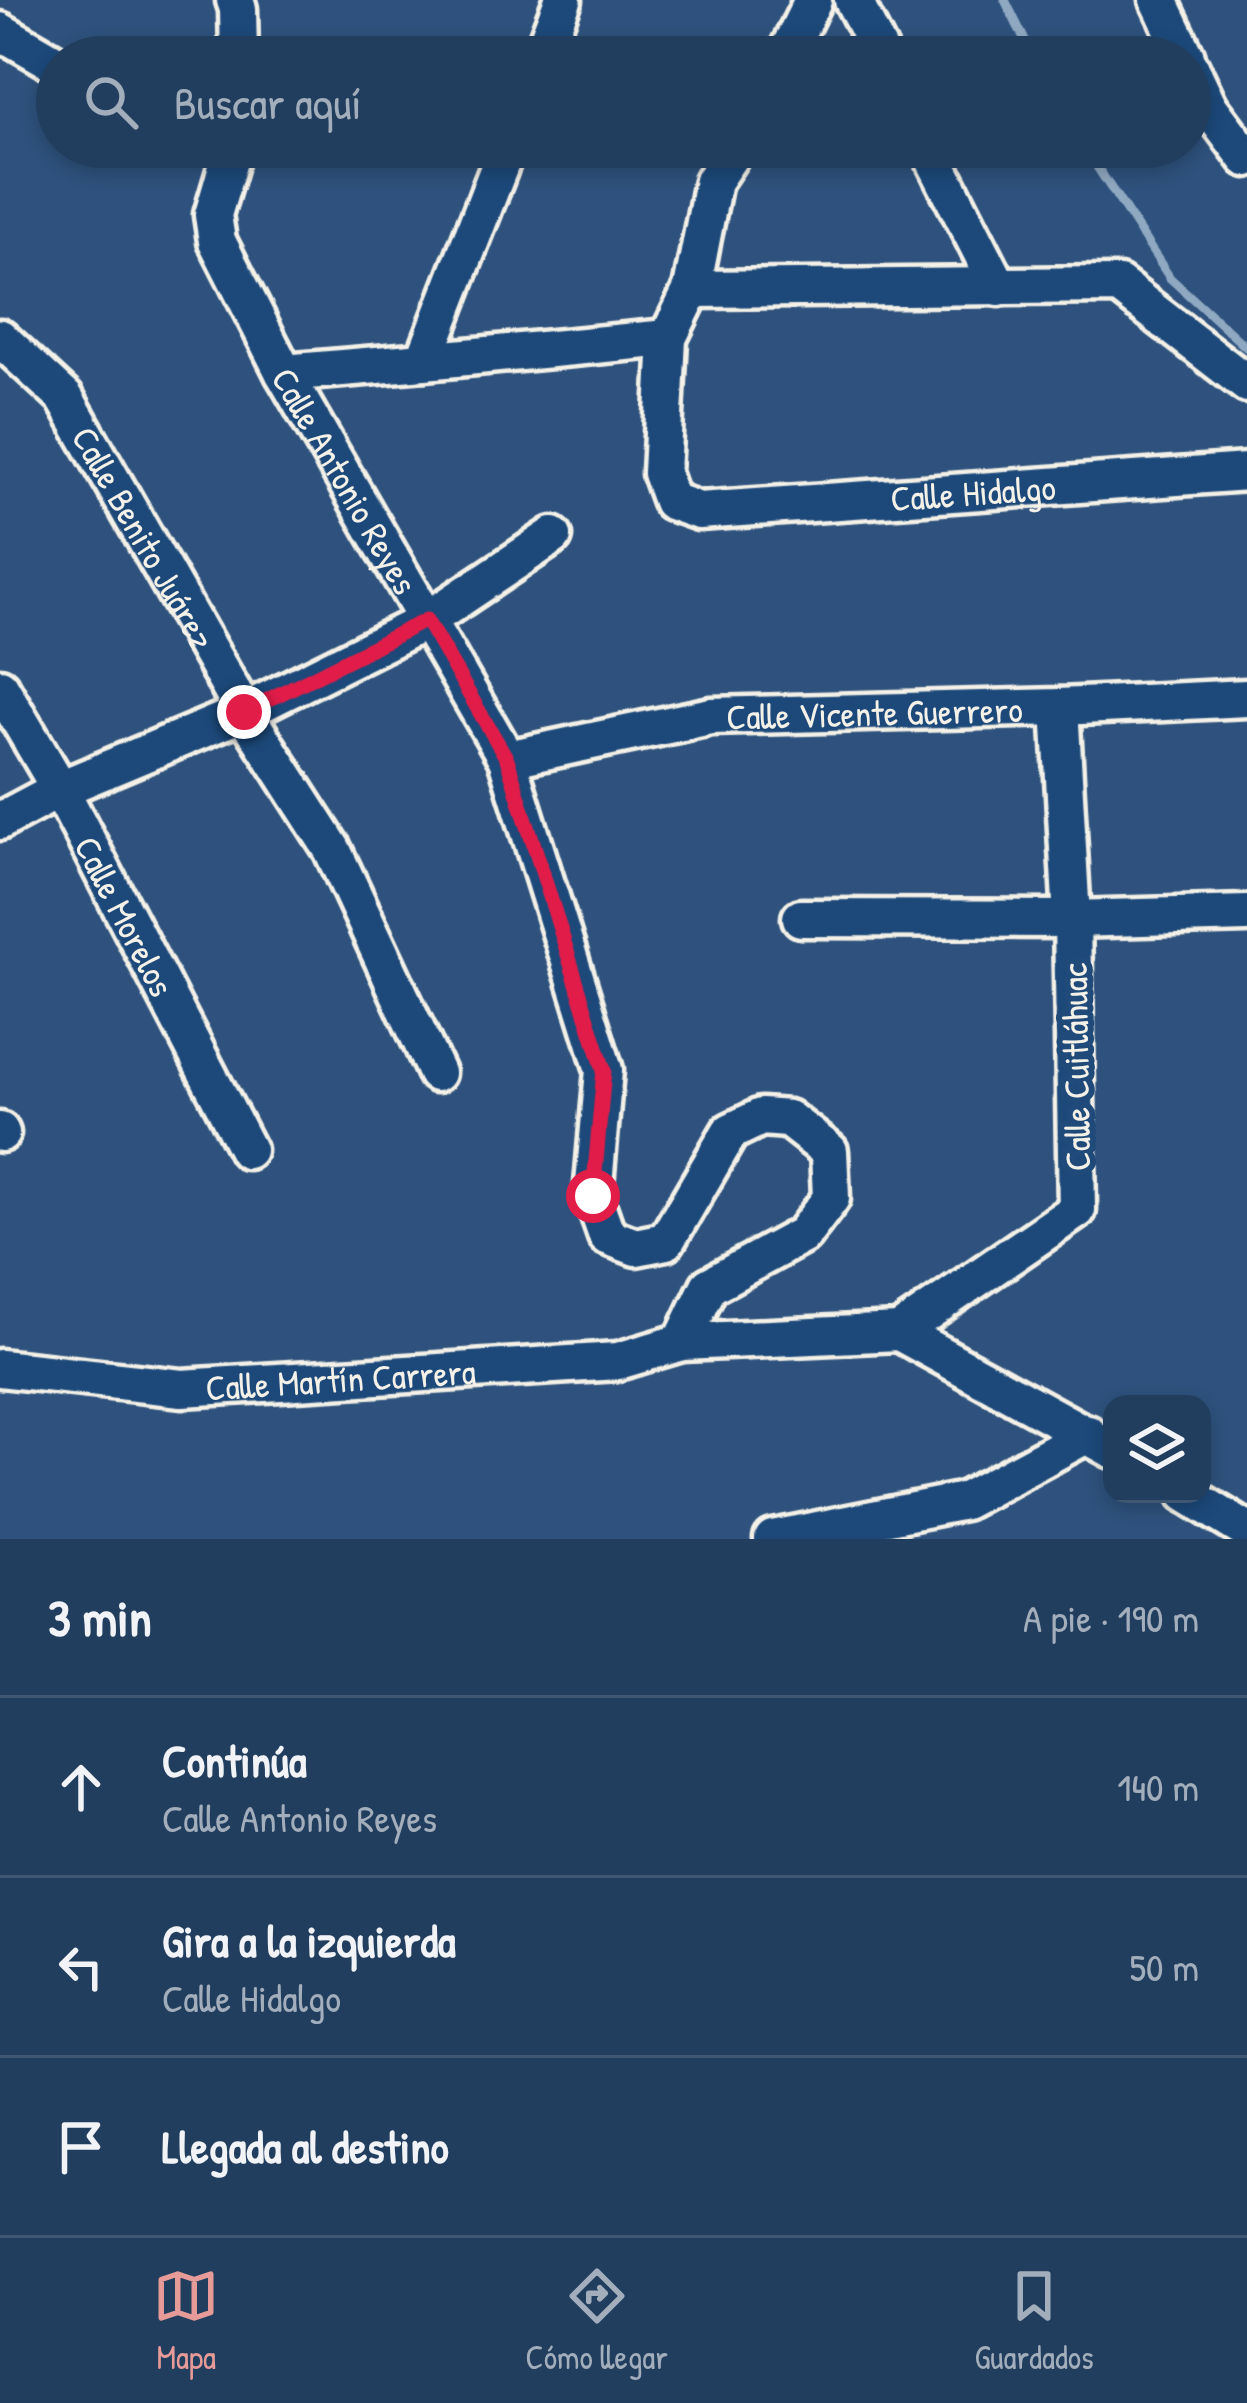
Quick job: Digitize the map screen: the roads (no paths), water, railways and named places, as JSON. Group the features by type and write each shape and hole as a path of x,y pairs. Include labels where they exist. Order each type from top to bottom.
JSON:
{"street":[{"path":"10,0 0,32 36,52"},
{"path":"235,0 238,36"},
{"path":"549,36 563,0"},
{"path":"794,36 813,0"},
{"path":"853,0 871,36"},
{"path":"1160,0 1176,36"},
{"path":"1211,110 1247,158"},
{"name":"Calle Antonio Reyes","path":"227,168 213,215 217,241 284,373 507,759 604,1070 593,1196 608,1236 636,1246 666,1241 730,1132 761,1117 788,1119 829,1151 831,1198 803,1235 709,1286 682,1342"},
{"path":"424,362 498,168"},
{"path":"284,373 668,338 692,289 713,181 722,168"},
{"path":"939,168 999,287"},
{"path":"692,289 1118,285 1247,384"},
{"name":"Calle Benito Juárez","path":"0,338 65,398 244,712 332,849 436,1073"},
{"name":"Calle Hidalgo","path":"668,338 661,473 671,501 699,511 1247,472"},
{"path":"0,821 60,789 244,712 426,620 553,536"},
{"name":"Calle Morelos","path":"0,687 60,789 247,1150"},
{"name":"Calle Vicente Guerrero","path":"507,759 710,716 1247,698"},
{"name":"Calle Cuitláhuac","path":"899,1332 1077,1210 1072,919 1060,707"},
{"path":"801,918 1247,914"},
{"path":"682,1342 899,1332 1100,1442"},
{"name":"Calle Martín Carrera","path":"0,1368 182,1388 618,1361 682,1342"},
{"path":"773,1539 964,1501 1100,1442"},
{"path":"1201,1503 1247,1531"}],"waterway":[{"path":"1005,0 1023,36"},
{"path":"1098,168 1170,278 1247,348"}]}
